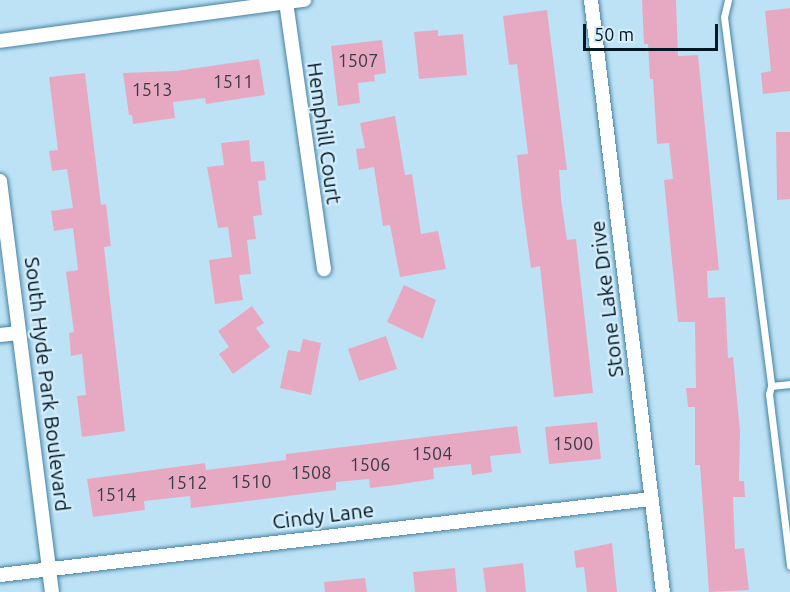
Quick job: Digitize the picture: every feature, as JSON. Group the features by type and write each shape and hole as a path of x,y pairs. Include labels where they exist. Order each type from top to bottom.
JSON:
{"street":[{"path":"0,41 304,0"},
{"name":"Stone Lake Drive","path":"591,0 663,592"},
{"name":"Hemphill Court","path":"286,2 324,269"},
{"name":"South Hyde Park Boulevard","path":"0,181 52,592"},
{"path":"0,335 19,333"},
{"name":"Cindy Lane","path":"0,575 651,499"}],"lane":[{"path":"728,0 724,17 771,386 790,566"},
{"path":"771,386 790,384"}],"building":[{"path":"642,0 676,0 678,56 698,55 719,270 707,271 708,298 725,297 728,358 733,357 740,431 739,481 744,481 745,497 733,497 735,549 744,548 749,590 709,592 700,465 695,465 695,407 688,407 686,388 696,388 695,322 678,322 664,180 673,179 669,143 657,144 653,79 650,79 648,44 644,44"},
{"path":"790,8 790,91 763,94 761,73 771,71 765,11"},
{"path":"547,10 567,170 559,170 561,199 567,240 576,239 593,393 554,397 540,266 531,268 522,203 517,155 528,154 517,64 509,65 503,16"},
{"path":"438,30 438,36 463,34 467,75 419,79 414,32"},
{"path":"382,40 386,73 374,75 375,81 358,83 360,103 338,106 331,46"},
{"path":"259,59 265,95 206,104 205,98 173,102 175,118 133,124 132,115 129,115 123,73 176,71"},
{"path":"85,73 101,205 106,204 111,246 104,247 125,431 82,437 77,396 86,395 82,354 71,356 69,333 74,332 66,272 78,270 73,228 54,231 51,211 73,208 67,169 52,171 49,151 58,150 49,77"},
{"path":"395,116 405,175 412,174 421,234 438,231 446,269 400,277 390,225 383,226 374,167 359,170 356,149 365,148 360,123"},
{"path":"776,132 790,132 790,199 777,200"},
{"path":"249,140 251,162 264,161 266,180 258,181 262,215 253,216 256,239 247,240 251,274 239,275 243,300 215,304 209,260 232,257 228,227 218,228 207,167 224,165 221,143"},
{"path":"404,285 436,300 423,339 387,322"},
{"path":"252,306 264,323 256,328 270,347 233,374 219,354 229,347 218,331"},
{"path":"386,336 397,369 359,381 348,349"},
{"path":"303,339 321,343 311,395 280,388 288,350 300,352"},
{"path":"597,422 601,459 549,464 545,427"},
{"path":"517,426 521,453 490,456 492,472 472,475 471,464 433,468 434,479 395,485 370,488 369,479 336,482 336,490 191,508 190,496 144,501 145,510 93,517 87,479 205,463 206,470 286,460 286,454"},
{"path":"612,543 617,592 587,592 584,567 576,568 574,551"},
{"path":"523,563 526,592 486,592 483,568"},
{"path":"455,568 457,592 415,592 413,572"},
{"path":"365,578 367,592 325,592 324,582"}]}
